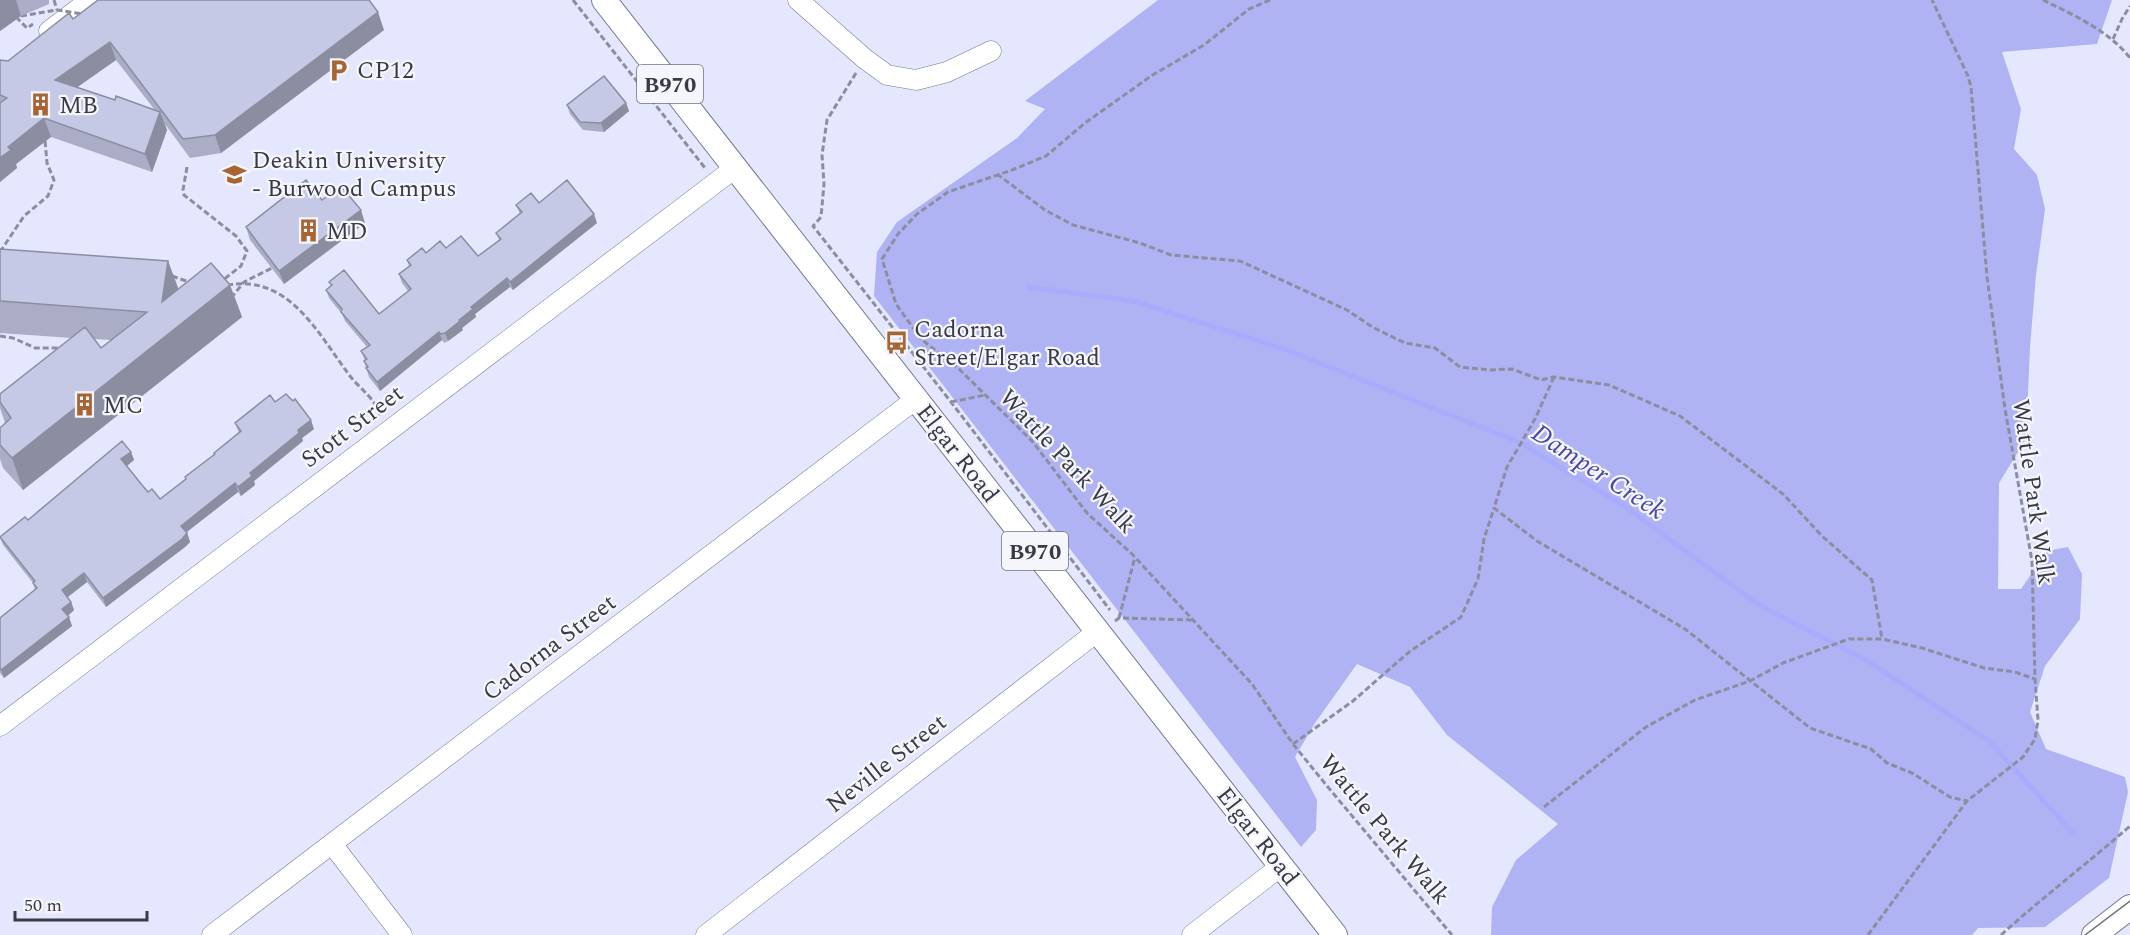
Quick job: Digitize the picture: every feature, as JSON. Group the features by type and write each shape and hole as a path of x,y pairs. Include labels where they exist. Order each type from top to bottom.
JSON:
{"main road":[{"name":"Elgar Road","path":"604,0 919,404 1104,621 1281,866 1335,935"},
{"path":"2094,935 2130,907"}],"street":[{"path":"798,0 887,75 916,80 947,72 991,51"},
{"path":"32,44 88,8"},
{"name":"Stott Street","path":"0,726 735,168"},
{"name":"Cadorna Street","path":"212,935 919,404"},
{"name":"Neville Street","path":"706,935 1104,621"},
{"path":"332,844 402,935"},
{"path":"1192,935 1281,866"}],"path":[{"path":"54,0 57,10"},
{"path":"573,0 716,182"},
{"name":"Wattle Park Walk","path":"1270,0 1248,9 1204,45 1151,76 1085,123 1047,156 948,192 917,214 898,234 882,259 896,304 921,339 958,368 1032,441 1086,513 1135,557 1252,684 1293,744 1452,935"},
{"name":"Wattle Park Walk","path":"1868,935 1967,801 2024,757 2035,739 2038,720 2032,561 2005,408 1987,277 1971,87 1932,0"},
{"path":"2043,0 2077,16 2113,40 2130,58"},
{"path":"2113,40 2130,6"},
{"path":"18,8 15,16 20,21"},
{"path":"21,16 88,8"},
{"path":"866,59 826,120 822,155 824,184 821,217 813,226 951,402 1104,621 1119,618 1192,620"},
{"path":"0,262 0,251 24,216 48,195 54,180 47,163 46,140 40,138"},
{"path":"186,167 184,195 236,236 247,251 240,266 223,280"},
{"path":"997,174 1045,210 1073,225 1140,243 1171,255 1240,261 1347,310 1374,328 1405,343 1435,348 1460,367 1490,370 1512,369 1541,380 1554,377 1609,385 1680,416 1783,494 1822,536 1872,580 1882,639"},
{"path":"0,251 8,252"},
{"path":"224,286 244,282 272,268"},
{"path":"164,272 181,280 192,282"},
{"path":"244,282 273,290 291,300 300,309 357,385 379,408 384,433"},
{"path":"228,302 244,282"},
{"path":"0,336 13,338 35,348 62,348"},
{"path":"1293,744 1353,701 1409,652 1461,617 1478,579 1484,539 1507,467 1535,419 1554,377"},
{"path":"919,404 951,402 985,395"},
{"path":"1494,508 1537,541 1685,629 1809,728 1872,748 1887,763 1912,773 1950,797 1967,801"},
{"path":"1119,618 1135,557"},
{"path":"1545,807 1646,727 1695,700 1750,681 1783,663 1849,639 1882,639 1922,648 1984,668 2015,672 2035,680"},
{"path":"2001,935 2130,826"}],"shaded area":[{"path":"1158,0 2112,0 2097,44 2002,52 2021,109 2014,149 2037,175 2045,209 2036,275 2030,347 2026,439 1999,483 1998,589 2021,589 2047,551 2068,547 2082,574 2080,619 2045,666 2030,712 2046,749 2125,777 2128,792 2109,878 2045,927 1978,928 1972,935 1491,935 1492,907 1516,860 1558,824 1447,735 1410,687 1357,664 1315,723 1295,757 1317,800 1316,830 1301,847 874,296 877,252 897,222 1017,138 1045,109 1025,101"}],"building":[{"name":"CP12","path":"98,0 369,0 378,12 215,135 183,139 110,42 55,80 115,100 116,96 160,112 145,154 44,118 8,147 11,150 0,158 0,103 7,98 0,95 0,60 8,61 69,13 73,19"},
{"path":"604,76 626,103 601,123 580,122 567,105"},
{"name":"MD","path":"306,180 322,200 341,186 361,210 279,271 246,227"},
{"path":"567,180 594,214 510,282 507,278 471,307 473,309 445,333 439,332 377,382 366,368 368,367 364,361 367,359 361,351 370,345 341,312 342,309 326,290 332,285 329,282 344,270 379,314 411,289 399,274 411,265 407,260 422,248 426,253 440,241 446,248 461,236 478,256 501,239 496,233 522,212 516,205 531,193 539,203"},
{"path":"0,249 168,261 162,302 211,263 230,285 12,458 0,445 0,428 11,418 0,402 0,394 85,327 101,348 147,312 0,301"},
{"path":"286,394 293,401 295,399 311,420 298,430 299,433 250,473 252,476 238,487 235,483 181,526 187,533 182,539 103,598 84,573 62,590 71,602 62,609 69,617 1,670 0,618 37,588 33,583 35,581 0,537 25,517 28,520 122,441 131,452 121,459 148,492 152,489 160,499 241,431 235,423 270,395 275,402"}],"waterway":[{"name":"Damper Creek","path":"1029,287 1133,301 1284,349 1521,443 1624,506 1759,605 1866,660 1989,741 2073,833"}],"tram line":[{"path":"2085,935 2130,901"}],"place":[{"name":"CP12","path":"339,70"},
{"name":"MB","path":"41,105"},
{"name":"Deakin University - Burwood Campus","path":"234,174"},
{"name":"MD","path":"308,231"},
{"name":"Cadorna Street/Elgar Road","path":"896,343"},
{"name":"MC","path":"85,405"}]}
